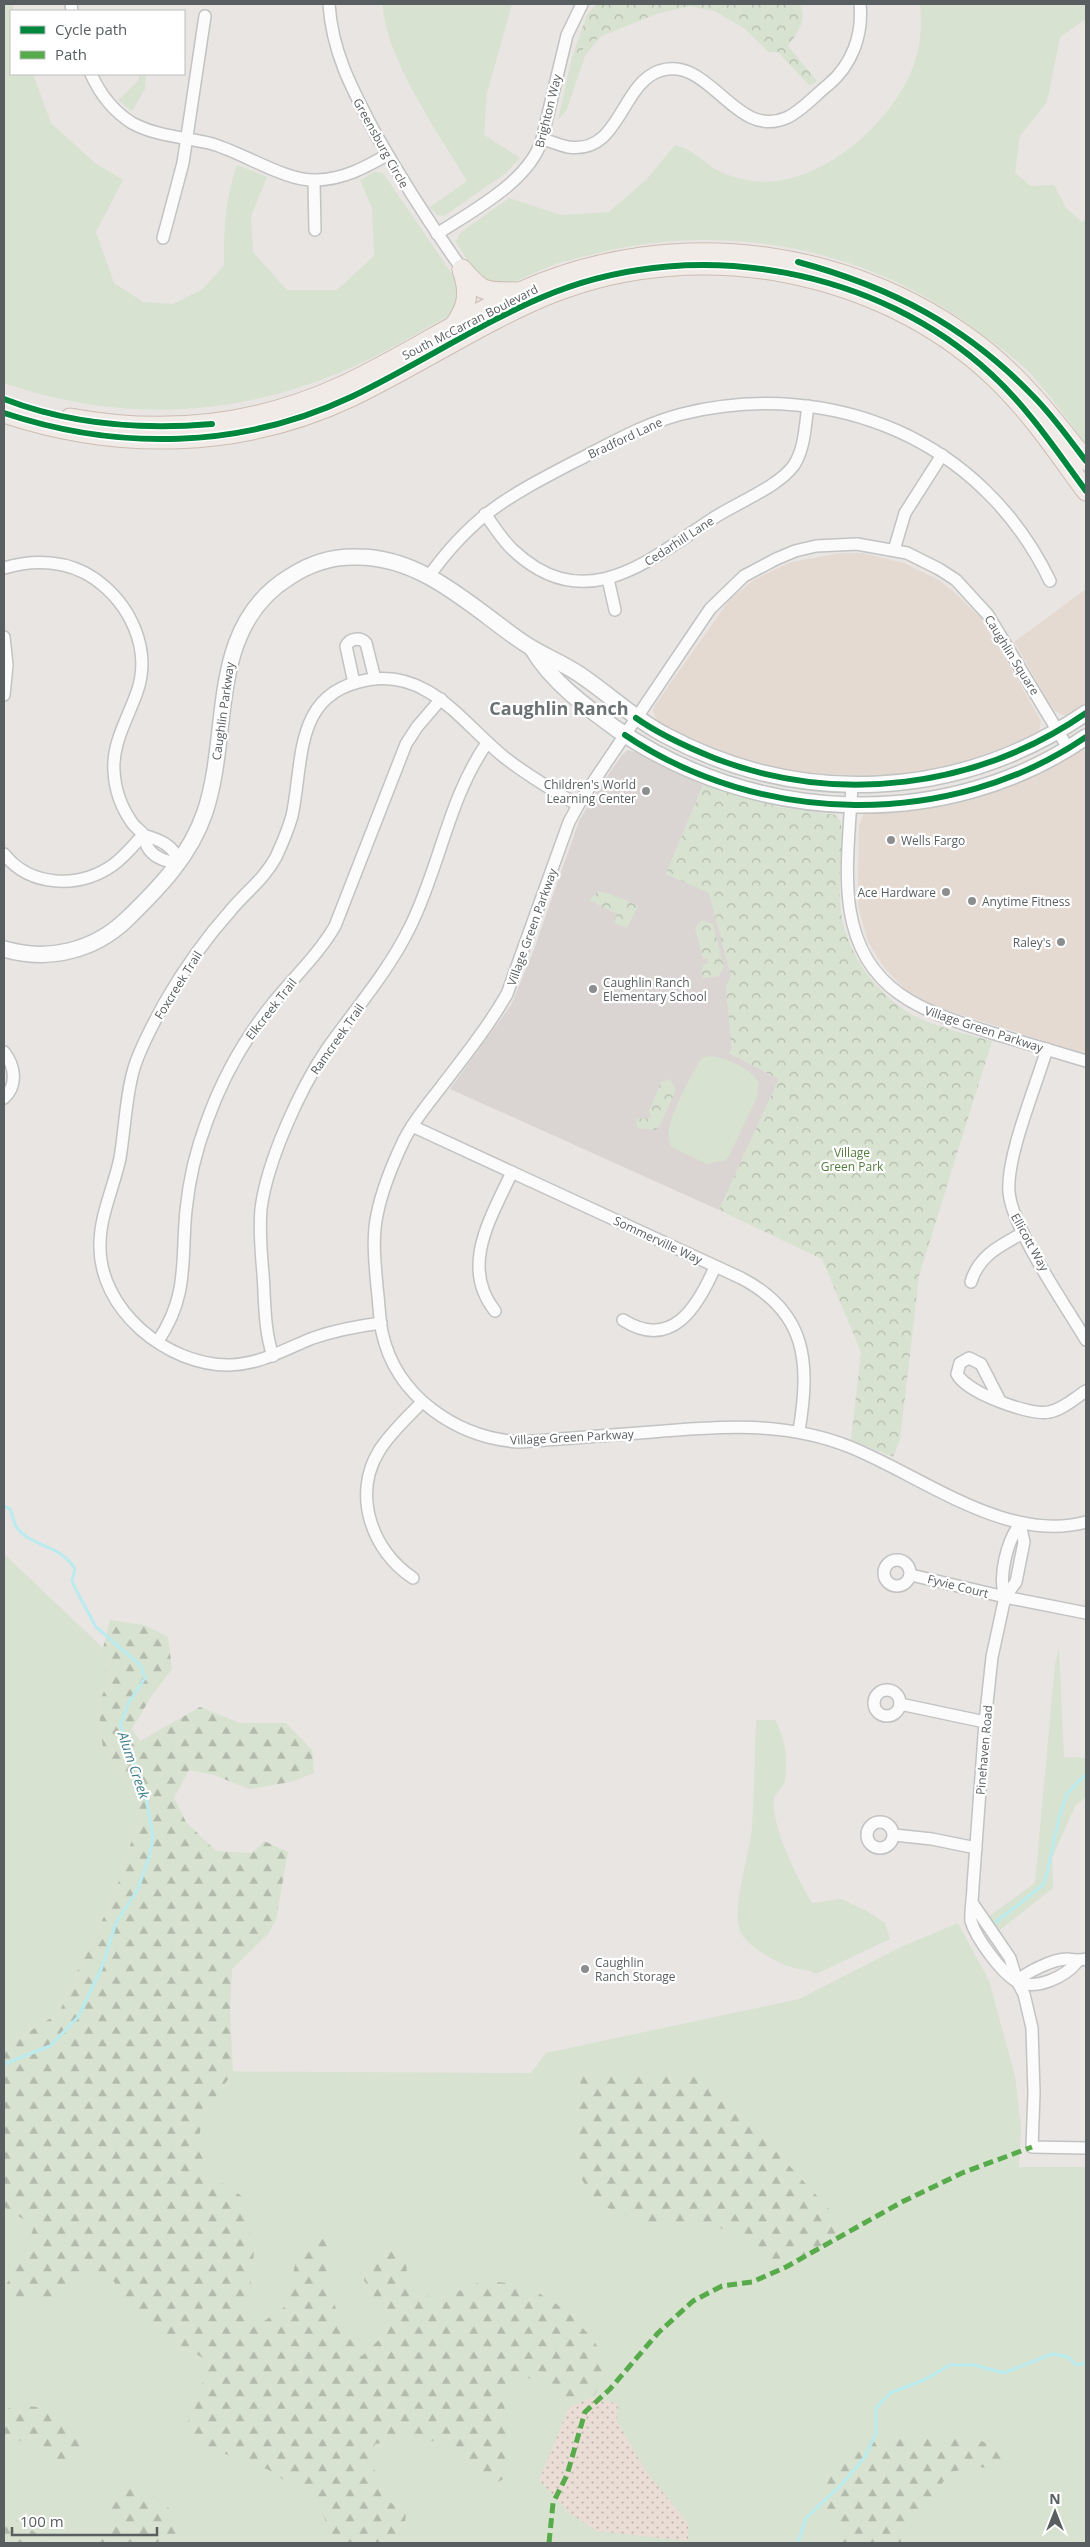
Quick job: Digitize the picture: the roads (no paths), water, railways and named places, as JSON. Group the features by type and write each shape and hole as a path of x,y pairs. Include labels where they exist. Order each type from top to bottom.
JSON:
{"main road":[{"name":"South McCarran Boulevard","path":"4,399 62,417 122,426 176,427 212,424 273,411 308,400 368,373 520,292 590,266 654,254 687,252 756,254 839,272 895,295 926,311 971,340 1034,397 1086,461"},
{"name":"South McCarran Boulevard","path":"4,412 65,430 132,440 202,438 251,430 287,421 349,398 503,315 558,291 612,276 646,270 713,265 749,268 815,280 872,299 903,313 958,347 1011,393 1086,491"},
{"path":"462,269 473,282 487,292 520,292"},
{"path":"454,327 464,313 468,297 468,288 462,269"}],"street":[{"name":"Greensburg Circle","path":"329,4 334,42 348,83 388,155 437,234 462,269"},
{"name":"Brighton Way","path":"437,234 512,181 536,153 542,139 567,35 582,4"},
{"path":"542,139 578,147 599,139 613,127 642,82 653,74 669,69 682,70 694,75 749,117 766,121 784,118 796,111 836,78 845,67 859,33 860,4"},
{"path":"163,238 175,197 187,139 205,16"},
{"path":"92,75 107,101 131,122 158,134 210,144 293,176 314,181 346,176 388,155"},
{"path":"314,181 315,230"},
{"name":"Bradford Lane","path":"429,576 463,533 484,514 510,496 618,439 660,421 726,406 780,404 838,411 885,425 942,455 970,475 1004,510 1028,540 1050,581"},
{"name":"Cedarhill Lane","path":"484,514 512,549 547,573 576,580 608,579 659,556 726,510 785,476 800,453 808,406"},
{"path":"894,550 906,513 942,455"},
{"name":"Caughlin Square","path":"636,718 710,609 731,586 751,572 795,551 816,546 857,544 894,550 916,557 939,568 956,580 973,597 998,630 1068,748"},
{"name":"Caughlin Parkway","path":"4,949 36,955 50,955 80,949 95,942 120,926 180,863 198,831 210,797 233,650 245,622 265,595 298,571 312,565 340,558 382,558 410,567 429,576 533,650 557,660 587,680 636,718 665,736 730,764 798,780 852,785 906,783 958,772 1005,758 1057,731 1086,713"},
{"path":"4,568 28,562 45,562 74,568 90,575 115,596 131,620 140,651 141,678 118,741 114,770 120,800 130,819 143,835 148,847 167,862 180,863"},
{"path":"608,579 615,610"},
{"path":"4,636 6,665 4,695"},
{"path":"354,683 346,649 348,643 352,640 360,639 366,643 375,679"},
{"name":"Caughlin Parkway","path":"533,650 553,677 587,707 625,735 675,763 734,787 784,799 851,806 900,803 956,794 1007,778 1086,737"},
{"name":"Foxcreek Trail","path":"381,1323 330,1332 272,1356 246,1363 213,1364 187,1357 158,1341 133,1322 117,1304 105,1281 100,1255 101,1228 119,1162 135,1065 162,1008 184,971 219,924 258,881 274,860 291,819 301,748 311,718 325,699 335,692 354,683 375,679 406,682 430,691 487,743 531,777 578,805"},
{"name":"Elkcreek Trail","path":"158,1341 172,1318 180,1293 189,1191 202,1137 220,1090 255,1028 320,950 335,926 348,898 403,749 417,727 440,699"},
{"name":"Village Green Parkway","path":"636,718 578,805 569,822 507,994 491,1021 412,1126 392,1167 377,1215 374,1250 381,1323 385,1342 392,1360 422,1402 438,1415 468,1432 502,1441 520,1442 730,1426 799,1432 848,1446 992,1515 1020,1524 1053,1526 1086,1522"},
{"name":"Ramcreek Trail","path":"272,1356 267,1334 260,1238 262,1208 272,1166 292,1114 311,1076 330,1045 388,968 404,939 418,910 467,774 487,743"},
{"name":"Village Green Parkway","path":"852,785 850,908 854,929 871,966 899,995 915,1006 956,1022 1086,1061"},
{"path":"4,854 31,876 48,881 79,881 92,877 113,865 143,835"},
{"name":"Ellicott Way","path":"1047,1049 1009,1175 1011,1206 1023,1233 1086,1340"},
{"path":"4,1052 9,1058 14,1072 11,1089 4,1098"},
{"name":"Sommerville Way","path":"412,1126 756,1286 768,1294 790,1319 798,1334 805,1368 799,1432"},
{"path":"496,1311 488,1301 482,1285 480,1244 512,1172"},
{"path":"971,1282 974,1271 984,1256 1023,1233"},
{"path":"623,1320 633,1326 650,1330 671,1326 681,1320 697,1304 715,1267"},
{"path":"1000,1400 1024,1411 1043,1413 1052,1412 1086,1391"},
{"path":"413,1578 399,1568 378,1540 372,1528 366,1499 371,1468 378,1452 422,1402"},
{"name":"Pinehaven Road","path":"1020,1524 1024,1542 1016,1582 1005,1598 994,1646 985,1722 973,1904 1010,1958 1017,1981 1024,1994 1032,2028 1034,2093 1032,2147 1086,2148"},
{"name":"Fyvie Court","path":"911,1575 929,1577 1005,1598 1086,1613"},
{"path":"900,1704 985,1722"},
{"path":"894,1835 932,1839 976,1848"},
{"path":"1017,1981 1036,1984 1067,1973 1082,1960"}],"waterway":[{"name":"Alum Creek","path":"4,1506 10,1509 17,1528 23,1534 54,1550 69,1561 75,1569 72,1580 75,1588 96,1627 140,1665 145,1678 129,1702 120,1725 144,1787 153,1837 149,1857 138,1889 116,1923 102,1967 78,2017 50,2046 4,2064"},
{"path":"996,1922 1043,1885 1059,1818 1067,1794 1086,1774"},
{"path":"798,2543 806,2518 842,2484 864,2458 876,2434 876,2408 890,2393 924,2380 950,2365 974,2365 1004,2373 1052,2354 1068,2357 1076,2365 1086,2363"}],"place":[{"name":"Children's World Learning Center","path":"646,791"},
{"name":"Wells Fargo","path":"891,840"},
{"name":"Ace Hardware","path":"946,892"},
{"name":"Anytime Fitness","path":"972,901"},
{"name":"Raley's","path":"1061,942"},
{"name":"Caughlin Ranch Elementary School","path":"593,989"},
{"name":"Caughlin Ranch Storage","path":"585,1969"}],"district":[{"name":"Caughlin Ranch","path":"559,708"}],"park label":[{"name":"Village Green Park","path":"852,1159"}]}
